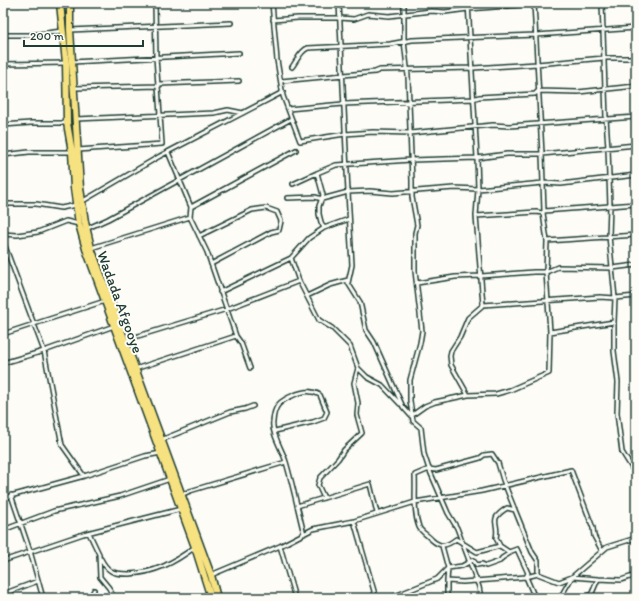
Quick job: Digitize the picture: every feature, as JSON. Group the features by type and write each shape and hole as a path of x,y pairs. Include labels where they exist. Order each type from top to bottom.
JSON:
{"highway":[{"name":"Wadada Afgooye","path":"67,30 72,3"},
{"name":"Wadada Afgooye","path":"60,4 67,30 69,62 67,123 75,151"},
{"name":"Wadada Afgooye","path":"69,62 74,88 76,119 75,151 79,224 86,250 195,547 211,598"},
{"name":"Wadada Afgooye","path":"79,204 91,248 211,576 217,598"}],"street":[{"path":"60,4 72,3"},
{"path":"3,155 162,144 156,57 155,3"},
{"path":"272,3 277,60 283,92 291,119 300,141 345,134 372,132 410,132 636,117"},
{"path":"339,3 352,265 348,280 349,285 360,302 366,330 374,342 403,406"},
{"path":"404,3 404,42 409,101 412,197 417,225 415,233 415,271 422,330 410,380 411,416"},
{"path":"468,3 473,68 473,99 477,158 478,189 476,216 483,305"},
{"path":"273,20 298,18 354,19 368,14 389,16 431,11 445,12 534,4 574,3"},
{"path":"602,3 610,206 609,236 615,298 614,351 618,382 617,413 622,452 636,477"},
{"path":"411,416 425,406 435,402 468,395 496,394 510,390 548,373 550,332 546,272 547,241 543,212 542,154 534,4"},
{"path":"3,35 30,35 67,30 231,23"},
{"path":"292,67 305,49 404,42 412,40 536,35 636,28"},
{"path":"3,64 239,53"},
{"path":"281,81 342,76 380,70 407,71 473,68 604,58 636,58"},
{"path":"74,88 239,81"},
{"path":"288,109 343,104 473,99 479,97 535,94 538,91 578,92 636,86"},
{"path":"3,204 36,204 61,208 79,204 168,152 283,92"},
{"path":"76,119 214,113 228,110 243,113"},
{"path":"86,229 291,119"},
{"path":"3,125 67,123"},
{"path":"292,184 336,165 411,160 477,158 506,154 542,154 636,145"},
{"path":"191,207 296,150"},
{"path":"168,152 191,207 190,217 211,264 236,336 241,342 250,368"},
{"path":"317,173 324,195 319,206 319,214 324,228"},
{"path":"287,198 315,197 322,199 348,192 370,191 392,193 412,190 454,188 478,189 543,183 561,184 636,175"},
{"path":"476,216 636,204"},
{"path":"199,236 252,210 266,208 277,212 281,221 279,230 271,232 211,264"},
{"path":"91,248 190,217"},
{"path":"220,292 291,258 309,238 324,228 349,219"},
{"path":"3,234 17,235 38,232 66,221 79,224"},
{"path":"547,241 636,235"},
{"path":"3,243 44,351 62,444 84,476"},
{"path":"291,258 299,281 319,320 332,328 350,346 358,368 367,377 382,385 403,406 411,416 414,423 421,428 424,454 429,470 462,543 479,587 481,598"},
{"path":"417,283 455,277 546,272 558,267 612,268 636,265"},
{"path":"307,296 330,285 348,280"},
{"path":"125,340 227,309 299,281"},
{"path":"468,395 451,365 450,356 451,351 460,337 468,318 483,305 636,296"},
{"path":"3,334 105,301"},
{"path":"550,332 614,322"},
{"path":"3,363 44,351 114,326"},
{"path":"135,370 236,336"},
{"path":"324,498 318,485 320,478 362,432 357,415 358,403 354,383 358,368"},
{"path":"275,431 324,418 327,412 320,395 313,391 281,400 275,411 272,423 286,462 304,534"},
{"path":"161,440 230,412 253,406"},
{"path":"3,498 84,476 145,456 161,453"},
{"path":"500,546 477,552 456,539 442,546 437,545 419,528 415,502 415,475 492,454 498,463 505,486 532,552 538,561 538,574"},
{"path":"181,495 286,462"},
{"path":"211,576 280,546 314,529 354,521 415,502 505,486 571,470 593,528 594,536 602,551"},
{"path":"3,530 54,511 120,496 170,479"},
{"path":"297,506 370,484 378,513"},
{"path":"11,495 30,551 43,598"},
{"path":"515,510 508,508 498,514 495,518 495,527 497,532 496,538 500,546 509,552 517,549"},
{"path":"3,561 89,533 181,509"},
{"path":"354,521 376,598"},
{"path":"89,533 96,546 100,559 105,566 112,572 123,574 137,574 166,566 195,547"},
{"path":"560,598 572,577 602,551 613,544 636,538"},
{"path":"280,546 295,598"},
{"path":"442,546 448,568 447,598"},
{"path":"390,598 437,578 448,568 462,566 473,560 477,565 482,564 486,566 500,561 502,558 517,549"},
{"path":"517,549 528,572 526,577 536,598"},
{"path":"100,559 100,577 109,588 114,598"},
{"path":"447,581 464,582 526,577 538,574 559,582 572,577 621,580 636,575"},
{"path":"587,598 592,593 598,579"},
{"path":"3,594 38,581"},
{"path":"92,598 94,590"}]}
